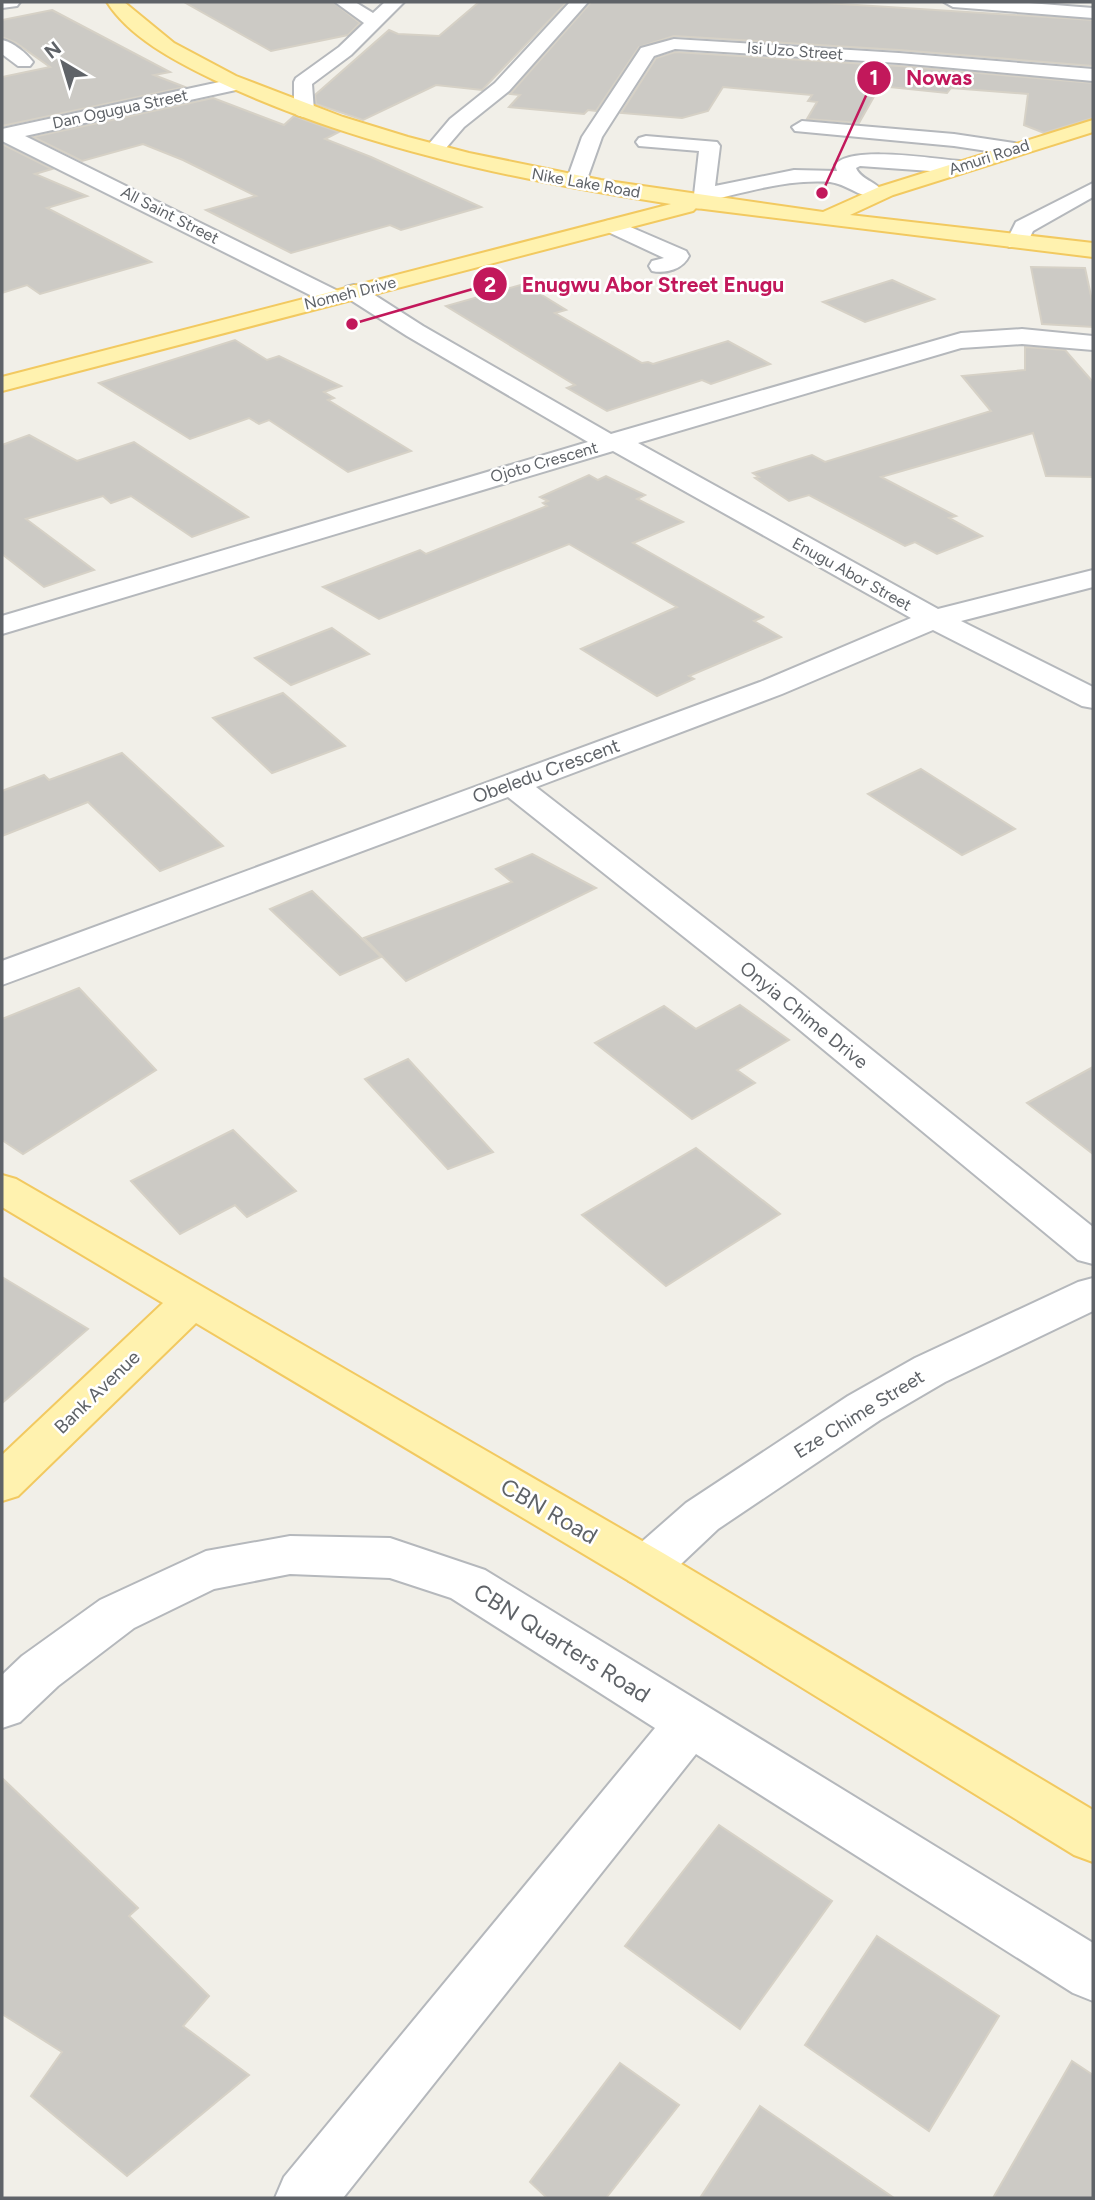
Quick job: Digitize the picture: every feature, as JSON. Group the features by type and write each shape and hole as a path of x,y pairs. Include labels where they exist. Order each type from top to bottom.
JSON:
{"main road":[{"name":"Nike Lake Road","path":"115,2 124,13 176,51 237,84 304,111 433,150 576,181 799,216"},
{"name":"Amuri Road","path":"799,216 830,211 1093,125"},
{"path":"874,195 890,227"},
{"name":"Nomeh Drive","path":"4,381 614,226 701,199"},
{"path":"730,207 830,211 890,227 1093,250"},
{"name":"CBN Road","path":"2,1189 646,1567 1093,1838"},
{"name":"Bank Avenue","path":"2,1483 193,1300"}],"street":[{"path":"2,3 12,2"},
{"path":"343,2 375,22"},
{"path":"304,111 303,82 330,63 395,2"},
{"path":"433,150 457,123 502,87 579,2"},
{"path":"953,2 1093,13"},
{"path":"2,44 24,62"},
{"name":"Isi Uzo Street","path":"576,181 592,137 647,52 674,44 899,58 1093,75"},
{"name":"Dan Ogugua Street","path":"4,134 237,84"},
{"path":"802,127 954,140 1014,149"},
{"name":"All Saint Street","path":"4,134 415,331 612,442"},
{"path":"646,142 710,146 701,199 766,181 824,176 851,180 874,195"},
{"path":"851,180 845,165 858,160 959,167"},
{"path":"1017,242 1024,227 1093,189"},
{"path":"614,226 678,256 676,261 660,266"},
{"name":"Ojoto Crescent","path":"2,625 960,341 1009,336 1093,343"},
{"name":"Enugu Abor Street","path":"612,442 934,619 1093,699"},
{"name":"Obeledu Crescent","path":"2,974 771,688 934,619 1093,578"},
{"name":"Onyia Chime Drive","path":"512,784 779,994 1093,1249"},
{"name":"Eze Chime Street","path":"646,1567 702,1516 864,1408 930,1370 1093,1293"},
{"name":"CBN Quarters Road","path":"2,1706 40,1671 117,1614 206,1571 290,1555 390,1558 468,1584 1093,1974"},
{"path":"304,2198 690,1723"}],"building":[{"path":"184,2 333,2 360,23 348,35 271,51"},
{"path":"479,2 567,2 482,90 436,85 363,120 316,104 315,95 389,30 398,34 439,36"},
{"path":"591,2 810,2 1093,20 1093,66 899,50 674,36 639,47 596,111 588,110 584,114 509,107 520,95 510,94"},
{"path":"52,10 170,72 154,75 185,87 2,126 2,77 50,67 16,43 2,37 2,20"},
{"path":"675,52 899,66 1093,83 1093,118 1044,133 1024,125 1028,94 951,88 947,93 880,86 859,123 807,119 817,102 808,101 812,95 723,87 708,111 682,118 621,113 656,58"},
{"path":"213,98 284,125 294,116 339,132 325,139 481,207 401,230 390,225 291,253 206,210 256,196 183,160 143,144 82,161 33,137"},
{"path":"2,144 52,169 35,174 87,196 47,208 151,262 40,294 27,285 2,293"},
{"path":"1031,267 1085,268 1093,305 1093,327 1042,324"},
{"path":"892,280 934,299 865,322 823,302"},
{"path":"524,284 566,310 555,313 642,363 653,364 728,341 770,364 711,384 702,380 607,411 567,388 575,385 446,306"},
{"path":"235,340 267,360 279,356 341,386 324,392 334,398 328,400 411,451 348,472 269,420 259,424 249,418 190,439 99,383"},
{"path":"1025,347 1065,350 1093,382 1093,477 1046,476 1033,433 881,477 956,516 949,518 982,536 937,554 915,542 905,546 809,495 789,501 755,478 759,477 753,473 812,455 825,462 991,411 962,376 1025,370"},
{"path":"29,435 77,461 134,442 248,517 192,537 131,496 111,503 103,496 26,519 94,570 44,587 2,554 2,445"},
{"path":"589,475 598,480 606,476 645,495 637,499 683,522 633,543 763,617 754,621 781,637 689,676 694,679 657,696 581,649 677,607 569,544 379,619 323,587 420,550 426,554 547,506 543,503 548,501 540,497"},
{"path":"332,628 369,654 291,685 255,658"},
{"path":"283,693 345,746 272,773 213,718"},
{"path":"122,753 223,846 160,871 88,802 2,836 2,791 44,775 49,780"},
{"path":"921,769 1015,829 962,855 868,794"},
{"path":"532,854 596,888 406,981 364,938 512,882 496,869"},
{"path":"312,891 381,957 340,975 270,909"},
{"path":"79,988 156,1070 23,1154 2,1140 2,1019"},
{"path":"740,1005 789,1040 737,1070 755,1083 692,1119 595,1043 664,1006 696,1029"},
{"path":"408,1059 493,1152 448,1169 365,1079"},
{"path":"1093,1067 1093,1154 1027,1103"},
{"path":"233,1130 296,1191 247,1217 235,1205 180,1234 131,1181"},
{"path":"696,1148 780,1214 666,1286 582,1215"},
{"path":"2,1277 88,1329 2,1403"},
{"path":"2,1778 138,1908 129,1916 209,1996 183,2026 249,2075 127,2176 31,2096 62,2052 2,2014"},
{"path":"719,1825 832,1901 740,2029 625,1946"},
{"path":"877,1936 999,2016 929,2131 805,2045"},
{"path":"1072,2061 1093,2075 1093,2198 993,2198"},
{"path":"620,2063 679,2105 606,2198 547,2198 530,2182"},
{"path":"760,2106 894,2198 700,2198"}],"place":[{"name":"Nowas","path":"822,193"},
{"name":"Enugwu Abor Street Enugu","path":"352,324"}]}
